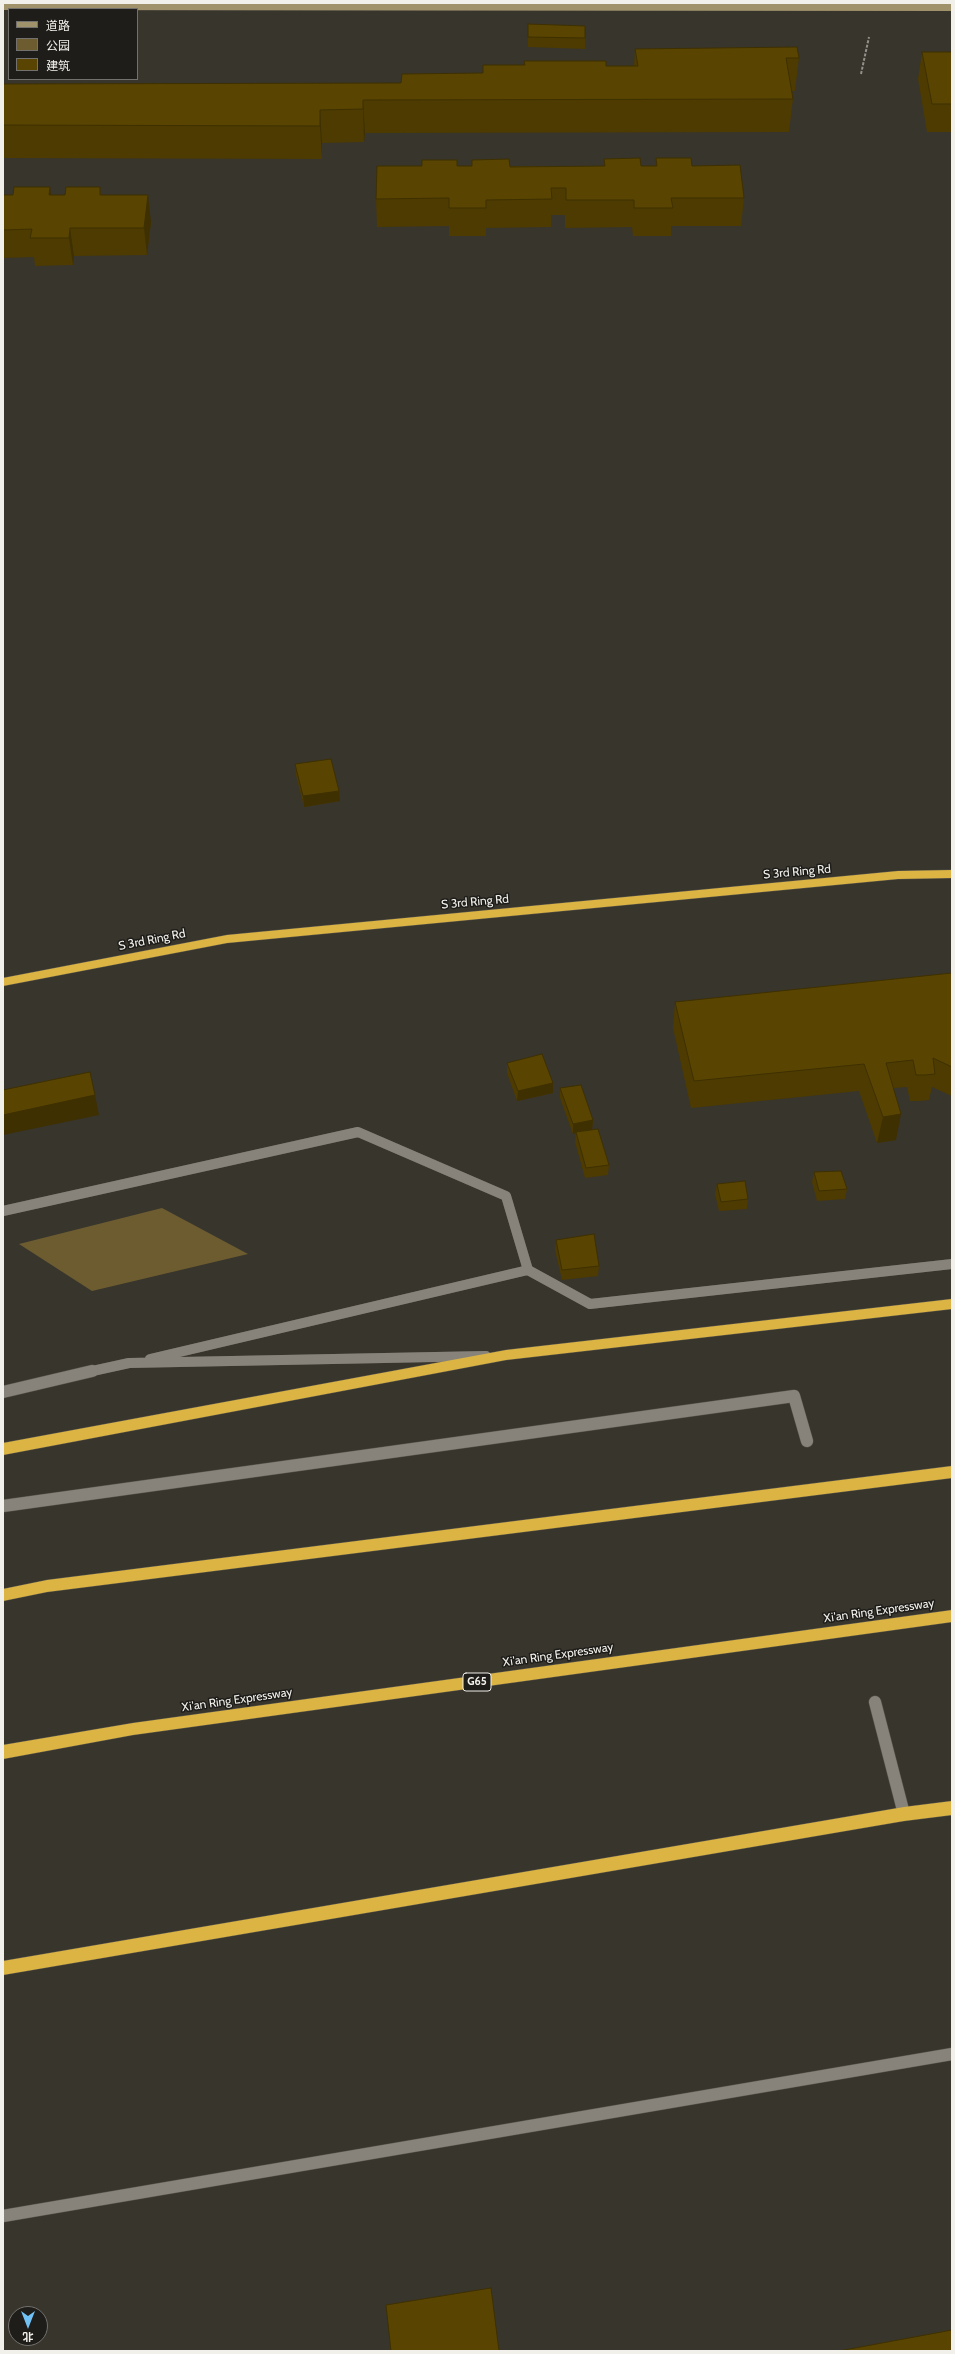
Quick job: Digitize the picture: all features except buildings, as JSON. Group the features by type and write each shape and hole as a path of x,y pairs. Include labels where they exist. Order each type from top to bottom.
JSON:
{"highway":[{"name":"S 3rd Ring Rd","path":"3,982 227,939 898,875 952,874"},
{"path":"3,1449 506,1356 952,1304"},
{"path":"3,1595 48,1586 952,1472"},
{"name":"Xi'an Ring Expressway","path":"3,1752 133,1729 952,1616"},
{"path":"3,1968 904,1814 952,1808"}],"street":[{"path":"3,6 952,7"}],"lane":[{"path":"3,1211 358,1132 506,1196 528,1270"},
{"path":"3,1392 528,1270 590,1304 952,1264"},
{"path":"129,1363 506,1356"},
{"path":"3,1506 794,1396 807,1440"},
{"path":"875,1702 904,1814"},
{"path":"3,2216 952,2054"}],"green space":[{"path":"162,1208 248,1254 92,1291 19,1244"}]}
